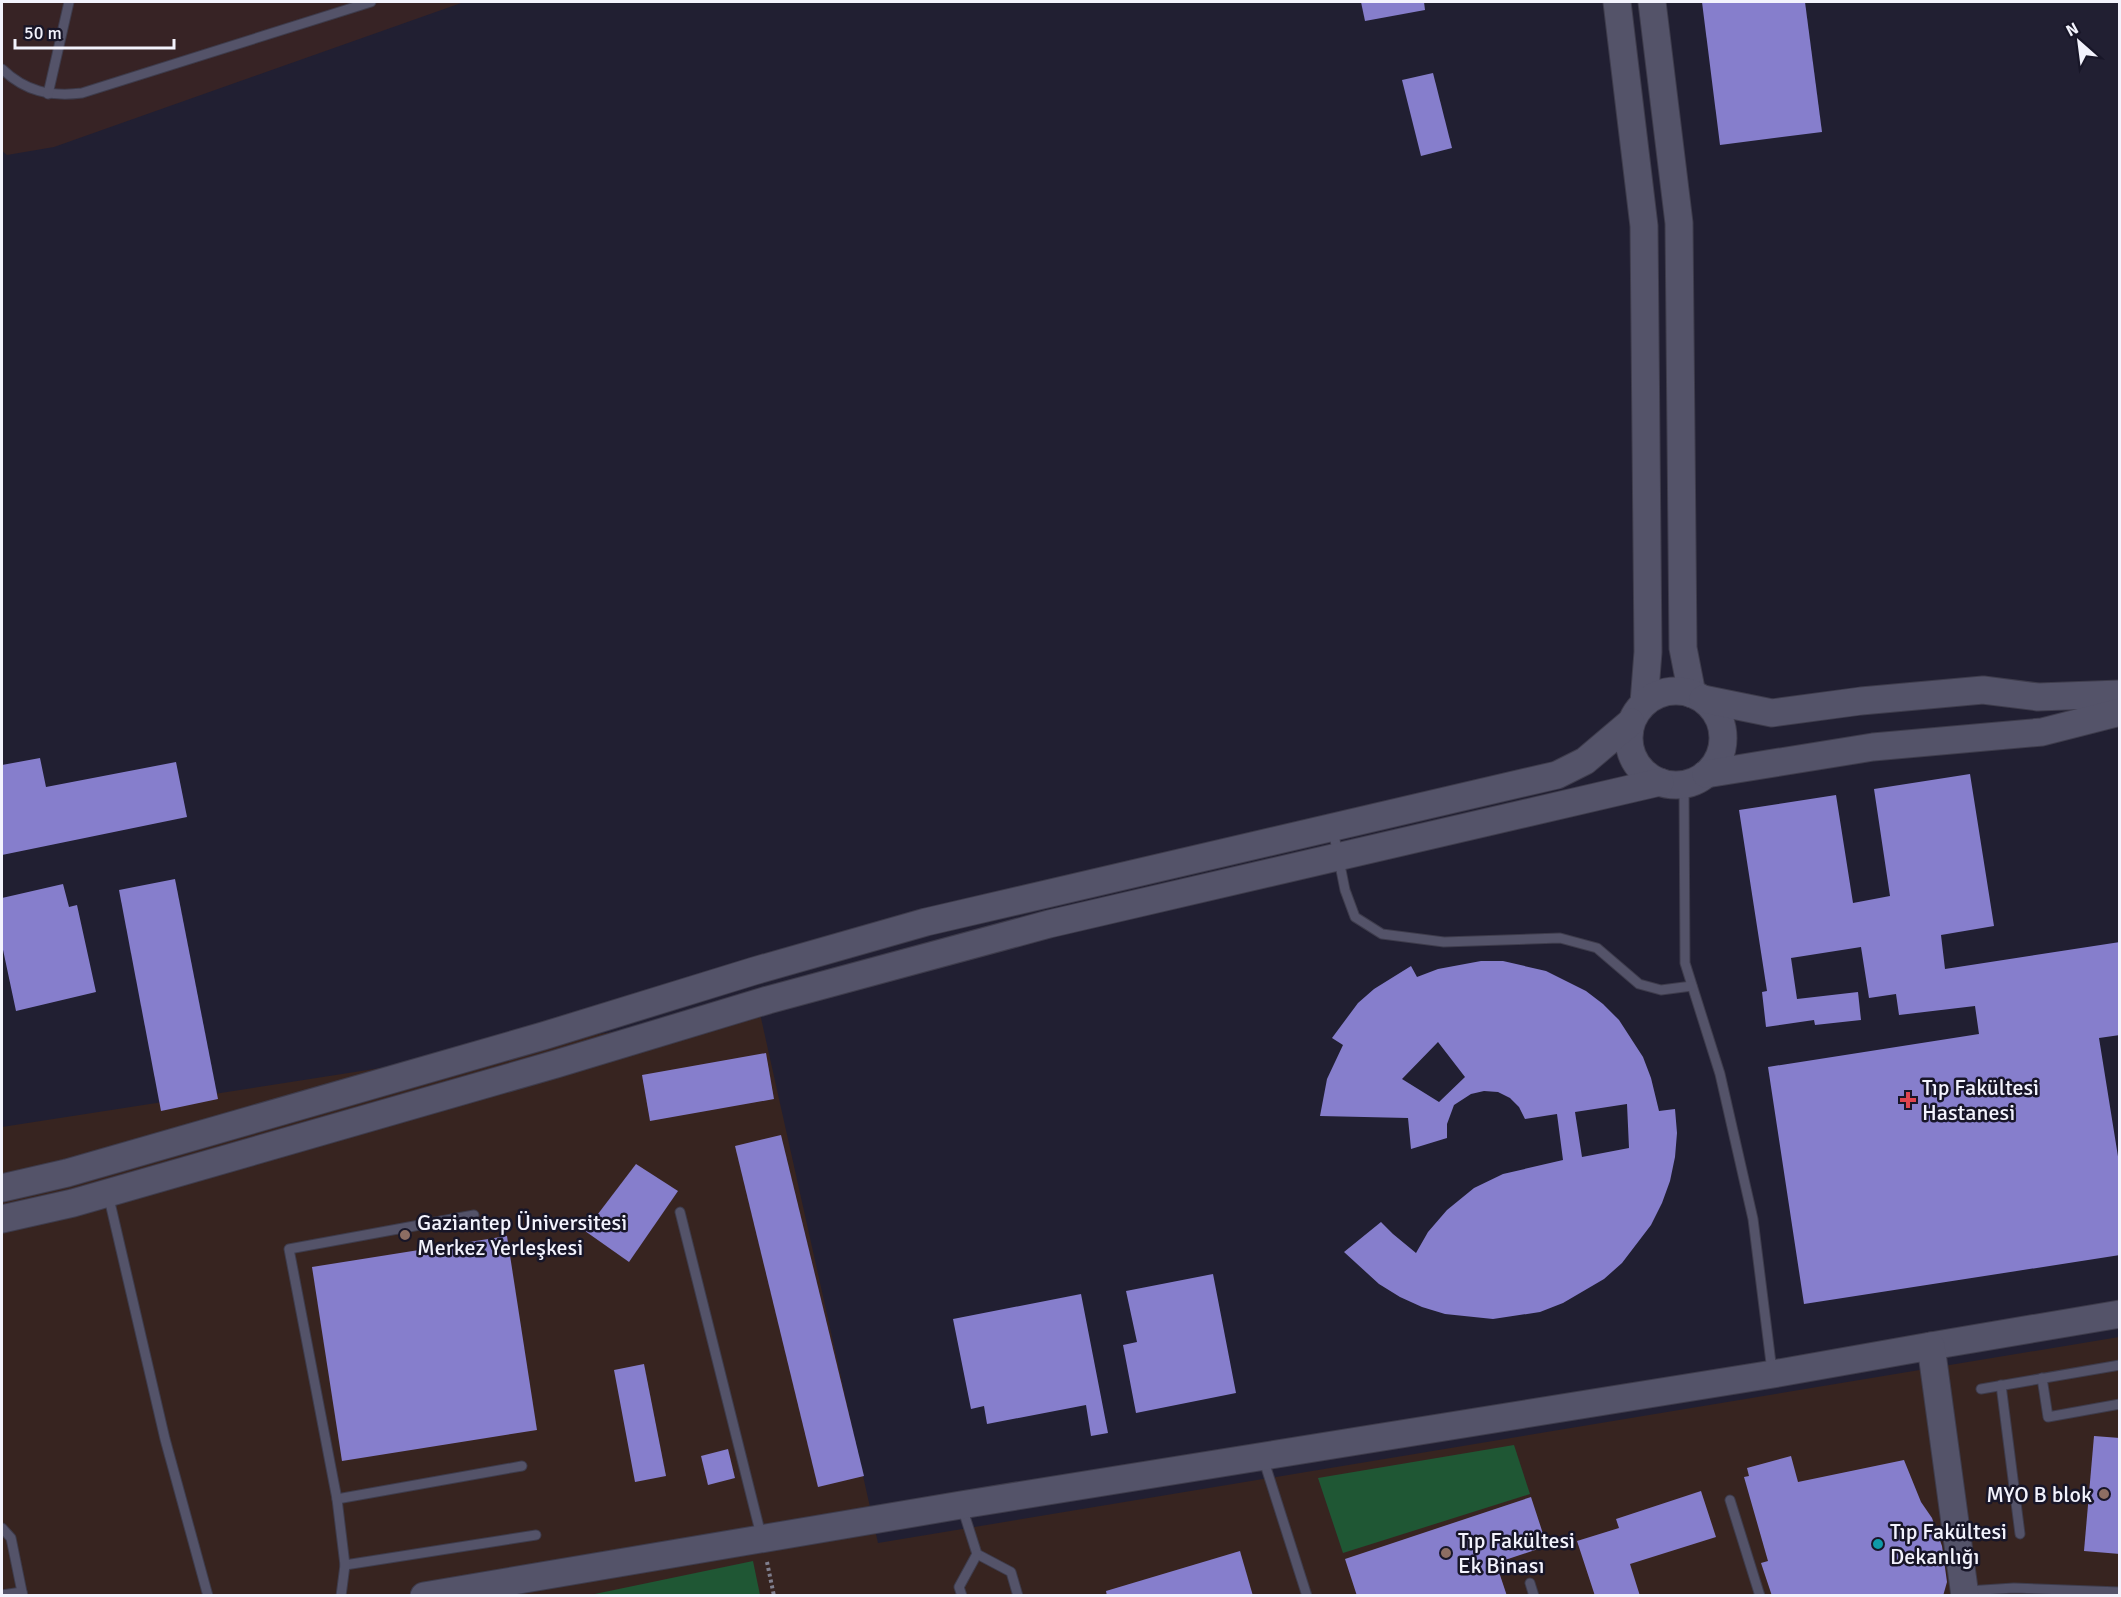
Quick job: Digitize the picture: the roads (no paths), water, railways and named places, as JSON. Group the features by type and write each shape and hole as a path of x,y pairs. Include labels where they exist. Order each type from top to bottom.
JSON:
{"street":[{"path":"1617,2 1644,226 1648,652 1638,713 1629,735 1629,747 1633,759 1649,777 1684,780 1715,765 1723,742 1719,718 1712,707 1697,696 1683,648 1679,224 1652,2"},
{"path":"2,1188 67,1173 543,1036 754,971 926,922 1557,775 1585,761 1638,713 1667,692 1697,696 1772,713 1861,701 1983,690 2038,697 2120,694"},
{"path":"2038,697 2042,732"},
{"path":"2,1219 73,1203 791,994 1049,924 1684,780 1873,747 2042,732 2120,712"},
{"path":"424,1596 961,1505 1773,1374 2120,1314"},
{"path":"1931,1346 1965,1593"}],"lane":[{"path":"48,94 69,2"},
{"path":"2,69 19,84 48,94 65,95 100,89 371,2"},
{"path":"1684,780 1685,963 1720,1074 1753,1219 1773,1374"},
{"path":"1332,828 1345,890 1355,917 1382,934 1444,942 1560,939 1597,948 1639,984 1661,990 1692,987"},
{"path":"107,1192 165,1439 208,1596"},
{"path":"680,1212 762,1538"},
{"path":"341,1596 345,1565 337,1499 289,1249 474,1215"},
{"path":"1981,1389 2120,1365"},
{"path":"2042,1378 2048,1417 2120,1404"},
{"path":"2001,1385 2020,1534"},
{"path":"1262,1456 1307,1596"},
{"path":"337,1499 522,1466"},
{"path":"1730,1500 1760,1596"},
{"path":"961,1505 977,1554 1011,1572 1018,1596"},
{"path":"2,1528 11,1538 22,1594 2,1595"},
{"path":"345,1565 536,1535"},
{"path":"962,1596 959,1587 977,1554"},
{"path":"1530,1583 1534,1596"},
{"path":"1965,1593 2120,1592"}],"place":[{"name":"Tıp Fakültesi Hastanesi","path":"1908,1100"},
{"name":"Gaziantep Üniversitesi Merkez Yerleşkesi","path":"405,1235"},
{"name":"MYO B blok","path":"2104,1494"},
{"name":"Tıp Fakültesi Dekanlığı","path":"1878,1544"},
{"name":"Tıp Fakültesi Ek Binası","path":"1446,1553"}]}
